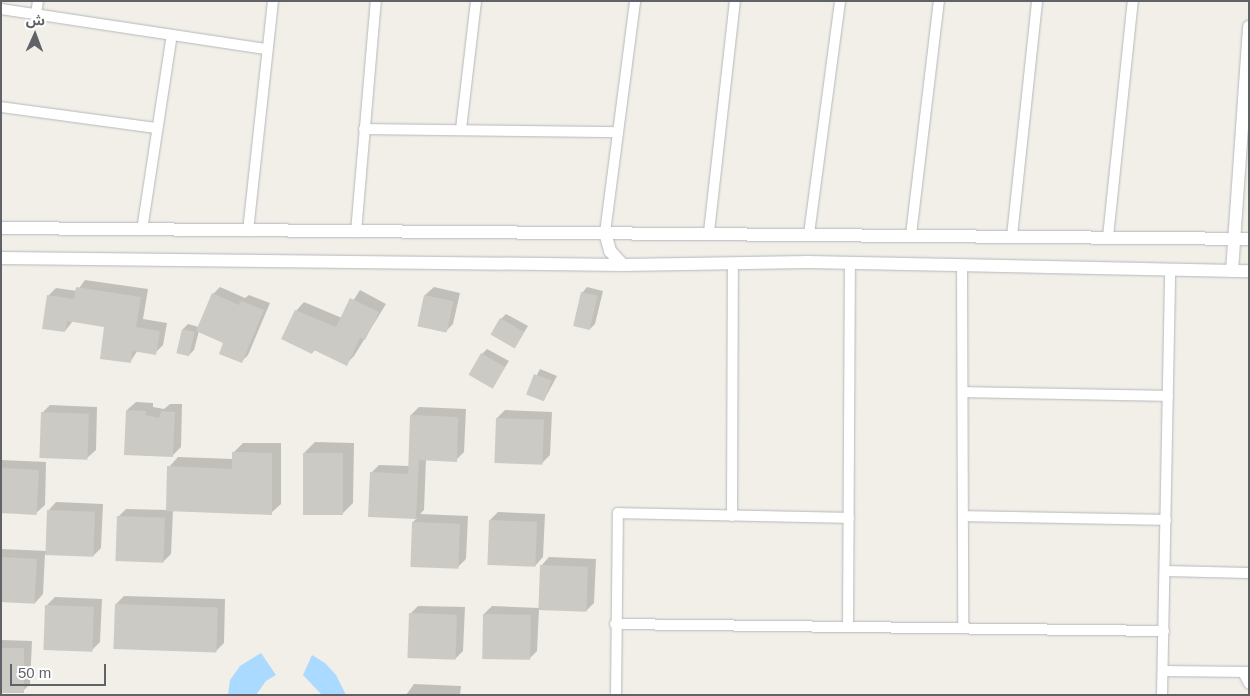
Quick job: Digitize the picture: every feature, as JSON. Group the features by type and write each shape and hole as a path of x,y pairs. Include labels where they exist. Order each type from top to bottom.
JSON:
{"street":[{"path":"36,15 38,1"},
{"path":"248,231 273,1"},
{"path":"356,232 376,1"},
{"path":"461,129 476,1"},
{"path":"623,264 610,252 606,233 635,1"},
{"path":"709,232 735,1"},
{"path":"809,234 840,1"},
{"path":"911,235 939,1"},
{"path":"1012,236 1037,1"},
{"path":"1108,237 1133,1"},
{"path":"1,9 267,49"},
{"path":"1232,271 1232,238 1247,78 1249,27"},
{"path":"142,230 172,35"},
{"path":"1,107 157,128"},
{"path":"364,130 461,129 618,132"},
{"path":"1,228 356,232 709,232 1249,239"},
{"path":"1,258 623,264 850,263 1249,272"},
{"path":"732,516 734,263"},
{"path":"848,627 850,263"},
{"path":"962,266 963,628"},
{"path":"1162,695 1170,271"},
{"path":"963,392 1168,396"},
{"path":"616,695 614,624 618,513 848,518"},
{"path":"963,516 1166,520"},
{"path":"1165,571 1249,574"},
{"path":"614,624 1164,630"},
{"path":"1163,671 1246,672 1249,684"}],"water":[{"path":"261,653 276,675 266,681 256,695 228,695 230,680 240,666"},
{"path":"312,655 325,663 336,675 346,695 322,695 303,675"}],"building":[{"path":"76,287 141,297 136,327 160,331 156,355 132,351 131,363 100,359 104,327 67,321 65,332 42,329 47,295 74,299"},
{"path":"581,292 598,296 590,330 573,326"},
{"path":"212,293 239,305 241,301 264,310 242,363 219,354 223,343 196,331"},
{"path":"424,295 453,301 447,333 417,326"},
{"path":"350,298 379,312 365,340 360,338 347,366 314,350 312,354 281,339 295,310 336,327"},
{"path":"500,318 524,332 515,348 490,334"},
{"path":"182,329 195,332 189,356 176,353"},
{"path":"481,353 505,367 493,389 468,375"},
{"path":"534,374 552,381 544,401 526,395"},
{"path":"126,410 146,411 145,415 159,418 161,411 175,412 173,457 124,455"},
{"path":"41,412 89,414 87,460 39,458"},
{"path":"410,415 458,417 457,462 419,460 416,519 368,517 370,472 408,474"},
{"path":"496,418 544,420 542,465 494,463"},
{"path":"232,452 272,453 272,515 166,511 167,466 232,469"},
{"path":"303,453 343,453 343,515 303,515"},
{"path":"1,468 39,470 37,515 1,513"},
{"path":"47,510 95,512 93,557 45,555"},
{"path":"117,516 165,518 163,563 115,561"},
{"path":"489,520 537,522 535,567 487,565"},
{"path":"412,522 460,524 458,569 410,567"},
{"path":"1,557 37,559 35,604 1,602"},
{"path":"540,565 588,567 586,612 538,610"},
{"path":"115,604 218,608 216,653 113,649"},
{"path":"45,605 94,607 92,652 43,650"},
{"path":"409,613 457,615 455,660 407,658"},
{"path":"483,614 531,615 530,660 482,659"},
{"path":"1,648 24,648 24,693 1,693"}]}
